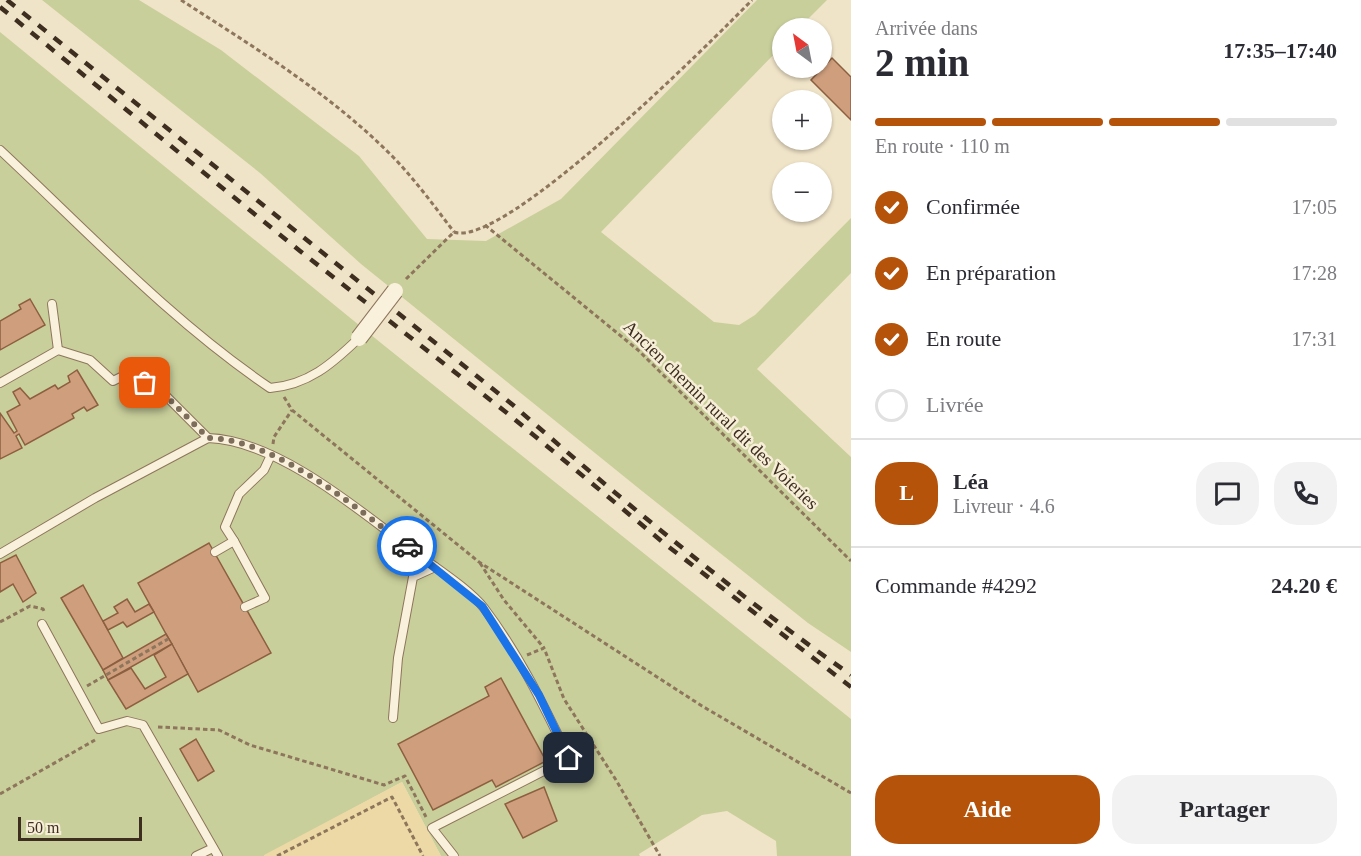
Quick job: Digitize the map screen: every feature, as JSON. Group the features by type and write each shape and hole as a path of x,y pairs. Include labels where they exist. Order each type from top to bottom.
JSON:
{"street":[{"path":"359,338 395,291"}],"lane":[{"path":"0,150 140,284 230,360 270,388 302,381 327,368 359,338"},
{"path":"52,304 58,350"},
{"path":"0,383 58,350 90,360 113,381 129,373 162,392 208,438"},
{"path":"0,554 95,498 208,438 228,439 271,455 339,495 435,567 482,606 539,695 569,758 432,828 454,856"},
{"path":"245,607 265,598 225,527 239,494 264,470 271,455"},
{"path":"215,552 234,541"},
{"path":"393,718 398,658 414,577 435,567"},
{"path":"45,621 83,690 99,729 127,721 143,725 218,856"},
{"path":"196,856 213,848"}],"path":[{"path":"181,0 277,63 362,127 417,183 454,232 460,234 485,225 587,156 623,126 752,0"},
{"name":"Ancien chemin rural dit des Voieries","path":"485,225 638,350 851,561"},
{"path":"395,291 415,268 454,232"},
{"path":"270,388 287,400 292,410 479,562 702,706 851,793"},
{"path":"271,455 274,437 292,410"},
{"path":"479,562 504,600 544,648 564,699 616,780 660,856"},
{"path":"0,622 30,606 43,609 45,621"},
{"path":"83,690 168,639"},
{"path":"518,659 544,648"},
{"path":"81,677 83,690 91,695"},
{"path":"143,725 219,730 250,745 384,785 405,776 432,828"},
{"path":"0,794 96,739 108,727"},
{"path":"277,856 392,796 423,856"}],"green space":[{"path":"42,0 139,0 221,50 359,156 427,239 486,241 561,199 757,0 827,0 809,18 772,18 772,56 601,232 714,322 739,325 755,315 851,218 851,273 757,369 851,457 851,652 808,623 361,264 260,173"},
{"path":"0,32 381,343 851,719 851,856 777,856 776,841 727,811 702,815 639,854 640,856 441,856 402,782 264,856 0,856"}],"sand":[{"path":"402,782 441,856 264,856 264,855"}],"building":[{"path":"832,58 851,77 851,120 832,101 832,90 821,90 811,80 813,78 832,78"},
{"path":"30,299 45,325 0,350 0,321 21,309 19,305"},
{"path":"77,370 98,405 87,411 84,407 72,414 74,418 25,445 19,434 16,436 22,448 0,459 0,413 14,433 17,431 7,412 20,405 13,392 20,388 30,399 55,385 58,389 70,382 68,376"},
{"path":"209,543 271,653 198,692 138,583"},
{"path":"16,555 36,593 23,602 13,584 0,592 0,563"},
{"path":"83,585 123,658 103,670 61,598"},
{"path":"127,599 135,612 149,604 154,612 127,627 123,622 108,630 103,621 118,613 114,607"},
{"path":"166,634 172,644 108,680 103,670"},
{"path":"172,644 188,674 126,709 108,680 131,668 145,689 166,677 154,655"},
{"path":"501,678 546,761 496,787 492,780 433,810 398,744 489,696 485,687"},
{"path":"196,739 214,771 198,781 180,749"},
{"path":"544,787 557,821 523,838 505,804"}],"railway":[{"path":"7,0 513,405 678,544 851,675"},
{"path":"0,7 300,251 507,413 665,544 851,687"}],"way so far":[{"path":"145,383 162,392 208,438 228,439 271,455 339,495 407,546"}],"route":[{"path":"407,546 482,606 539,695 569,758"}]}
